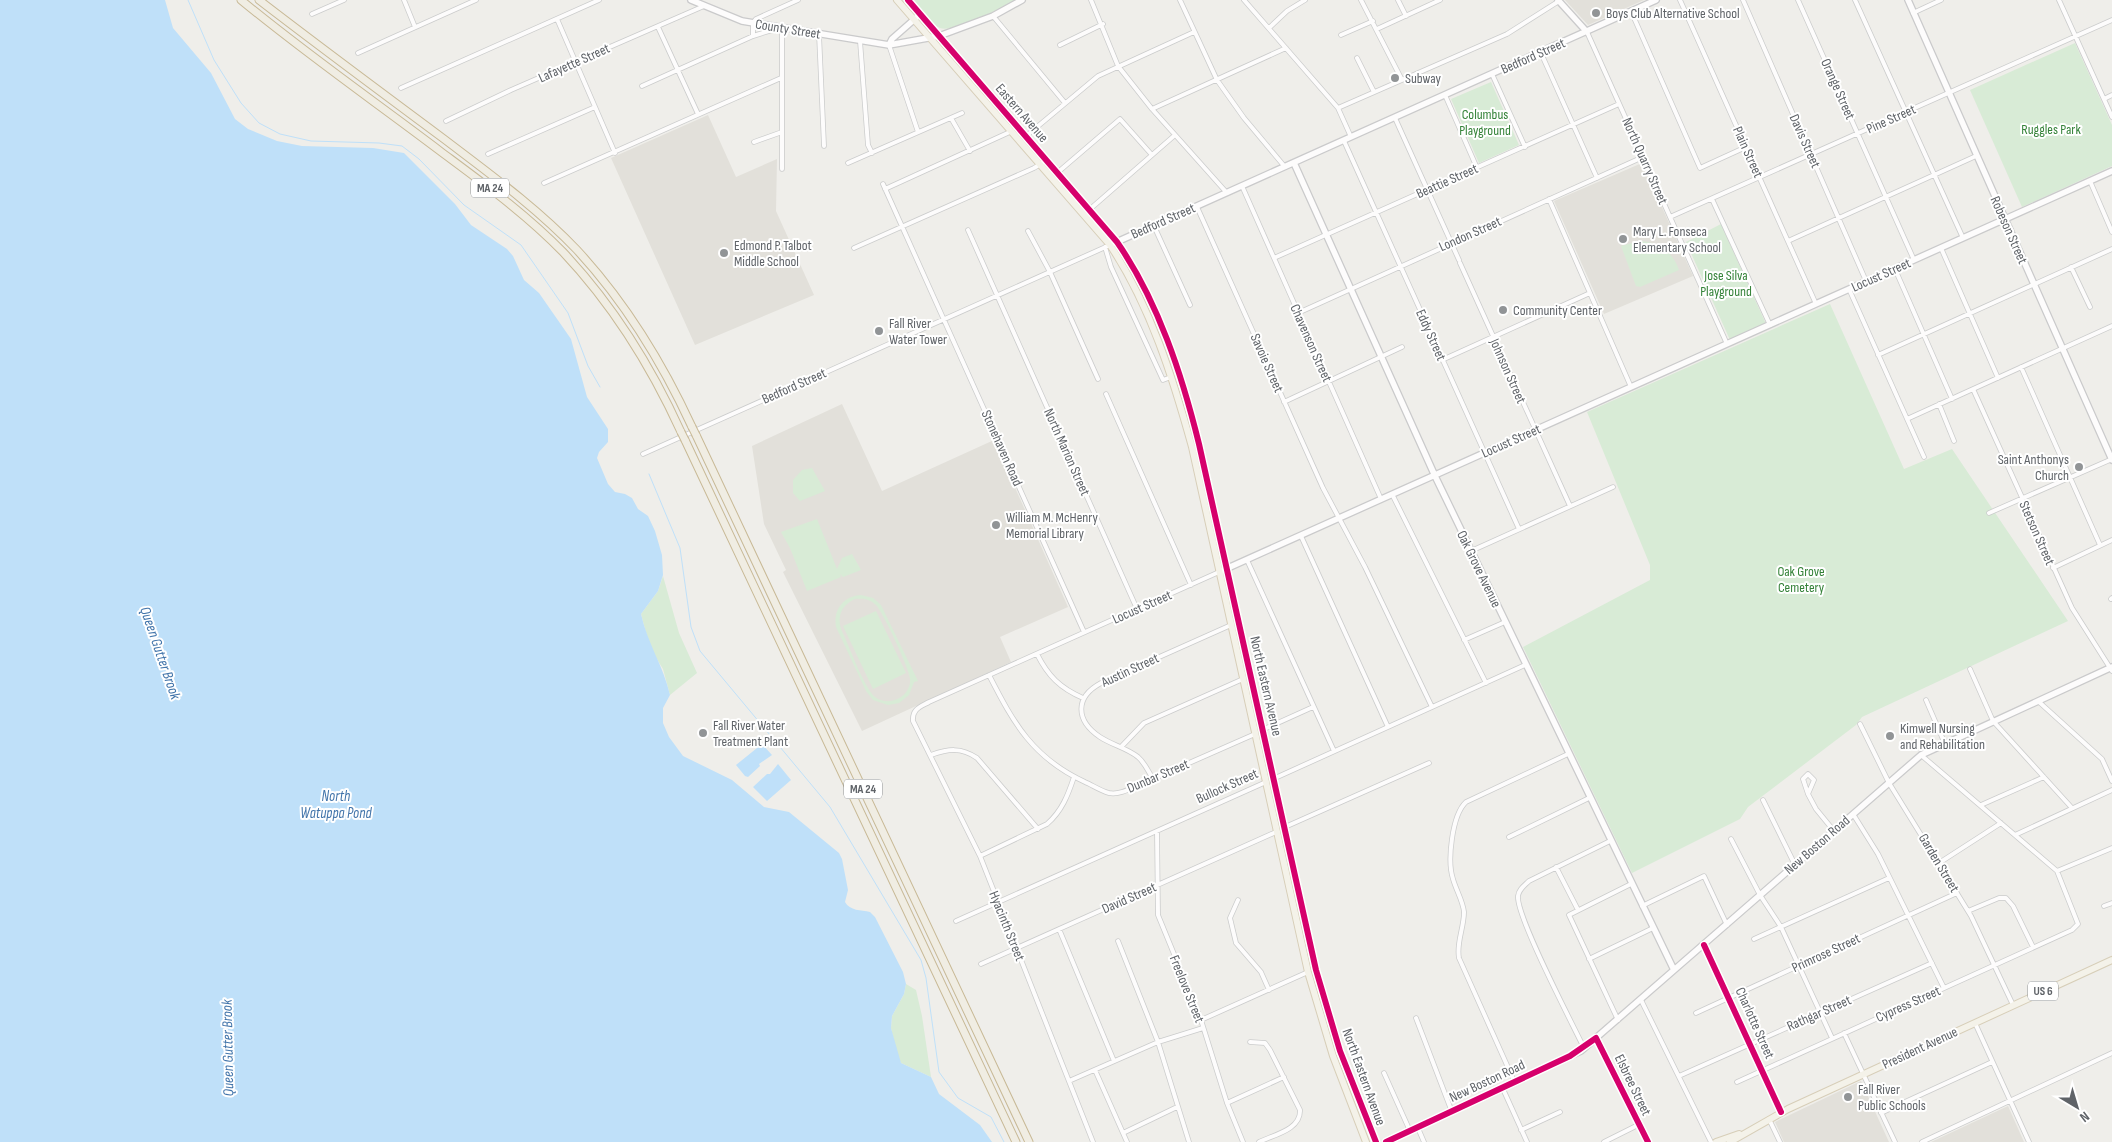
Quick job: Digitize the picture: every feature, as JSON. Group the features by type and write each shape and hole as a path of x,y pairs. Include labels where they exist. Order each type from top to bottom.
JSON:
{"highway":[{"name":"MA 24","path":"241,0 497,194 551,241 589,282 627,333 656,381 685,440 1016,1142"},
{"name":"MA 24","path":"259,0 504,184 559,232 597,273 636,324 665,372 696,435 1029,1142"}],"main road":[{"name":"Eastern Avenue","path":"897,0 1084,215 1108,246"},
{"name":"Eastern Avenue","path":"908,0 1118,242"},
{"name":"North Eastern Avenue","path":"1118,242 1144,290 1181,382 1200,444 1262,730 1324,998 1349,1076 1376,1142"},
{"name":"North Eastern Avenue","path":"1108,246 1134,286 1171,377 1192,447 1308,972 1335,1063 1366,1142"},
{"name":"President Avenue","path":"1730,1142 1781,1112 2112,960"},
{"path":"1716,1142 1750,1130"}],"street":[{"path":"312,14 344,0"},
{"path":"404,0 416,26"},
{"path":"358,53 476,0"},
{"path":"401,88 599,0"},
{"name":"County Street","path":"693,0 731,18 889,45 939,36 993,16 1022,0"},
{"path":"753,36 753,23 761,16 798,0"},
{"path":"1091,0 1103,24 1118,66 1152,110 1227,193"},
{"path":"1180,0 1217,80 1285,167"},
{"path":"1244,0 1338,108 1351,138"},
{"path":"1269,28 1287,11 1305,0"},
{"path":"1361,0 1402,80"},
{"path":"1398,0 1406,16"},
{"path":"1377,29 1440,0"},
{"name":"Bedford Street","path":"643,454 1656,0"},
{"name":"Plain Street","path":"1680,0 1816,304"},
{"name":"Davis Street","path":"1743,0 1866,281"},
{"name":"Orange Street","path":"1798,0 1914,260"},
{"path":"1855,0 1963,238"},
{"name":"Robeson Street","path":"1908,0 2112,459"},
{"path":"1913,13 1942,0"},
{"path":"2059,0 2112,117"},
{"path":"1338,108 1507,34 1559,1 1587,32"},
{"name":"Lafayette Street","path":"446,121 496,97 704,6"},
{"path":"1631,12 1700,168 1746,147"},
{"path":"918,132 889,45 892,39 920,14"},
{"path":"993,16 1065,102"},
{"path":"557,19 615,153"},
{"name":"Pine Street","path":"1670,218 2112,20"},
{"path":"1341,36 1373,21"},
{"path":"1060,45 1103,24"},
{"path":"658,27 698,114"},
{"path":"642,86 753,36 782,27 782,169"},
{"path":"1020,141 1098,76 1194,32"},
{"name":"North Quarry Street","path":"1587,32 1727,344"},
{"path":"819,34 824,146"},
{"path":"860,41 868,145 872,153"},
{"path":"1152,110 1286,48"},
{"path":"1541,53 1597,178"},
{"path":"1357,58 1374,92"},
{"path":"1492,74 1525,146"},
{"path":"544,183 781,78"},
{"path":"1444,95 1477,168"},
{"path":"2104,99 2112,95"},
{"name":"Beattie Street","path":"1274,258 1619,104"},
{"path":"488,154 595,107"},
{"path":"848,163 962,114"},
{"path":"951,118 970,151"},
{"name":"Johnson Street","path":"1394,118 1570,506"},
{"path":"1052,178 1120,119 1152,156"},
{"path":"885,189 1011,132 1018,127"},
{"path":"754,142 782,132"},
{"path":"1084,215 1175,135"},
{"name":"Eddy Street","path":"1344,141 1519,529"},
{"path":"1788,241 1976,156"},
{"name":"London Street","path":"1298,313 1643,157"},
{"path":"854,248 1040,165 1047,160"},
{"name":"Oak Grove Avenue","path":"1294,163 1349,289 1435,476 1589,798 1674,970"},
{"name":"Locust Street","path":"913,714 915,710 930,702 989,675 1191,586 2112,171"},
{"path":"2090,181 2112,232"},
{"name":"Stonehaven Road","path":"882,184 945,319 1084,632"},
{"name":"Chavenson Street","path":"1242,186 1381,499"},
{"path":"1712,199 1770,325"},
{"path":"1549,200 1631,387"},
{"name":"Savoie Street","path":"1197,207 1323,488 1340,518 1432,707"},
{"path":"1154,226 1190,305"},
{"name":"North Marion Street","path":"968,230 1137,609"},
{"path":"1028,230 1050,272 1098,379"},
{"path":"1108,246 1111,267 1164,380 1171,377"},
{"path":"1940,248 1998,378"},
{"path":"1878,355 2112,249"},
{"path":"2071,267 2090,307"},
{"path":"1895,269 1952,398"},
{"path":"1849,289 1924,457"},
{"path":"1442,360 1590,293"},
{"path":"1907,419 2112,326"},
{"path":"1284,402 1402,347"},
{"path":"2021,367 2100,545"},
{"name":"Stetson Street","path":"1972,389 2077,618 2111,669"},
{"path":"1106,394 1191,586"},
{"path":"1939,404 1954,441"},
{"path":"1989,513 2112,459"},
{"path":"1471,551 1613,487"},
{"path":"1392,494 1486,683"},
{"path":"1301,536 1388,727"},
{"path":"2053,568 2112,540"},
{"path":"1247,560 1334,752"},
{"path":"1464,640 1505,622"},
{"name":"Austin Street","path":"1083,698 1090,689 1101,683 1231,625"},
{"path":"1037,654 1057,684 1083,698 1082,713 1090,728 1100,737 1121,747 1146,764 1153,779"},
{"name":"Bullock Street","path":"956,922 1525,665"},
{"path":"1970,669 1993,722 2072,808"},
{"name":"New Boston Road","path":"1386,1142 1515,1083 1584,1048 1728,925 1921,755 2111,669"},
{"name":"Dunbar Street","path":"989,675 1015,722 1036,749 1050,763 1074,777 1109,793 1120,792 1153,779 1255,734"},
{"path":"1121,747 1144,723 1243,679"},
{"path":"1926,700 1945,744"},
{"path":"2038,701 2102,758 2112,781"},
{"path":"1262,730 1314,707"},
{"name":"Hyacinth Street","path":"913,714 913,721 980,856 1093,1142"},
{"name":"Garden Street","path":"1860,724 1889,783 1968,911 2013,1005"},
{"path":"931,755 954,749 969,752 977,758 1038,829"},
{"path":"1515,1083 1459,958 1457,950 1464,926 1463,907 1452,878 1450,863 1459,808 1474,797 1568,754"},
{"path":"1921,755 2057,871 2112,848"},
{"path":"1284,828 1429,763"},
{"path":"1808,794 1814,780 1808,774 1803,779 1808,794 1816,809 1834,831"},
{"path":"980,856 1038,829 1056,817 1066,799 1074,777"},
{"path":"1981,805 2044,777"},
{"path":"2015,835 2112,790"},
{"path":"1509,837 1589,798"},
{"path":"1763,800 1795,865"},
{"path":"1853,814 1878,854 1944,988"},
{"path":"1939,863 2001,823"},
{"name":"Freelove Street","path":"1157,831 1158,916 1201,1020 1227,1103 1244,1142"},
{"name":"David Street","path":"981,964 1276,832"},
{"path":"1730,839 1760,896 1782,927 1832,1038"},
{"path":"1584,1048 1520,913 1518,896 1520,889 1528,881 1610,841"},
{"path":"1556,867 1578,910"},
{"name":"Cypress Street","path":"1737,1082 2072,930 2078,924 2057,871"},
{"path":"1642,906 1704,876 1728,925"},
{"path":"1754,939 1889,878"},
{"path":"1618,1020 1569,916 1631,884"},
{"name":"Primrose Street","path":"1696,1013 1957,893"},
{"path":"1968,911 1999,898 2006,898 2013,906 2033,947"},
{"path":"1238,900 1230,918 1236,942 1239,948 1261,972 1268,990"},
{"path":"2104,906 2112,903"},
{"path":"1589,959 1653,928"},
{"path":"1059,929 1114,1061"},
{"path":"1118,941 1158,1042 1189,1142"},
{"name":"Charlotte Street","path":"1704,945 1781,1112"},
{"name":"Rathgar Street","path":"1679,1076 1932,963"},
{"path":"1201,1020 1308,972"},
{"path":"1641,1000 1711,1142"},
{"path":"1416,1018 1452,1112"},
{"path":"1975,1023 2028,1142"},
{"path":"1069,1081 1158,1042 1203,1028"},
{"path":"1844,1033 1895,1142"},
{"name":"Elsbree Street","path":"1596,1038 1648,1142"},
{"path":"1250,1042 1265,1043 1300,1110 1299,1119 1287,1130 1259,1142"},
{"path":"1922,1142 2112,1053"},
{"path":"1881,1113 1992,1062"},
{"path":"1095,1070 1128,1142"},
{"path":"1384,1073 1410,1131"},
{"path":"1227,1103 1284,1077"},
{"path":"1502,1089 1527,1142"},
{"path":"1123,1132 1177,1107"},
{"path":"1521,1130 1560,1112"},
{"path":"1769,1119 1780,1142"},
{"path":"1604,1142 1638,1125"},
{"path":"1418,1128 1424,1142"}],"shaded area":[{"name":"Boys Club Alternative School","path":"1565,0 1644,0 1588,25"},
{"name":"Edmond P. Talbot Middle School","path":"708,115 736,177 777,159 776,211 814,295 695,345 611,158"},
{"name":"Mary L. Fonseca Elementary School","path":"1642,163 1693,276 1604,314 1554,201"},
{"path":"842,404 882,491 994,440 1068,607 1000,637 1011,662 862,731 783,572 786,570 764,524 752,446"},
{"name":"Fall River Public Schools","path":"1861,1081 1889,1142 1784,1142 1775,1122"},
{"name":"Fall River Public Schools","path":"2008,1106 2024,1142 1931,1142"}],"green space":[{"path":"913,0 1015,0 978,19 947,29 936,26 925,16"},
{"name":"Ruggles Park","path":"2075,43 2112,125 2112,166 2022,207 1970,90"},
{"name":"Columbus Playground","path":"1491,82 1519,145 1479,163 1451,99"},
{"name":"Jose Silva Playground","path":"1721,224 1766,324 1730,340 1686,242"},
{"path":"1640,241 1653,243 1664,249 1673,258 1679,270 1640,287 1636,286 1621,246"},
{"name":"Oak Grove Cemetery","path":"1830,304 1904,469 1952,449 2068,621 1862,717 1856,725 1748,807 1740,819 1632,873 1523,647 1650,580 1650,565 1587,412"},
{"path":"812,468 825,491 800,501 793,493 793,480 802,470"},
{"path":"817,519 837,569 842,558 852,554 861,570 843,577 840,574 841,577 807,591 790,548 781,532"},
{"path":"663,576 679,633 697,673 670,695 663,669 650,648 641,614 658,591"},
{"path":"861,595 873,598 881,605 918,681 914,682 909,695 899,703 888,705 873,700 866,691 836,627 838,609 845,601","holes":["855,599 866,599 876,605 895,640 909,672 910,684 907,690 904,695 893,701 881,700 871,692 861,675 841,629 840,615 844,607"]},
{"path":"876,611 906,673 873,689 843,626"},
{"path":"906,984 916,990 931,1077 901,1063 897,1055 891,1028 892,1016 904,994"}],"water":[{"name":"North Watuppa Pond","path":"0,0 165,0 173,28 211,73 235,119 248,129 277,141 302,146 373,148 404,153 455,204 471,225 507,249 513,256 524,280 539,293 571,339 587,397 608,429 608,442 599,452 597,458 608,484 615,492 632,498 638,509 648,516 655,531 662,555 663,575 658,591 641,614 670,695 663,708 663,723 669,737 683,756 732,780 764,807 789,812 839,853 848,890 845,902 853,909 870,912 875,917 903,972 906,984 904,994 892,1016 891,1028 901,1063 931,1077 939,1094 980,1125 992,1142 0,1142"},
{"path":"762,744 772,755 759,764 760,766 748,777 745,776 736,765"},
{"path":"778,764 791,780 767,801 753,787 767,774 770,774"}],"waterway":[{"path":"188,0 214,60 241,103 259,123 280,134 311,141 379,143 402,146 419,159 464,205 521,245 568,313 588,366 600,387"},
{"path":"649,474 680,548 691,627 700,651 830,807 921,960 926,978 939,1072 958,1098 991,1117 1004,1142"}],"cycle path":[{"path":"908,0 1117,242 1145,289 1167,339 1185,392 1199,444 1316,970 1340,1051 1376,1142"},
{"path":"1704,945 1781,1112"},
{"path":"1386,1142 1570,1056 1596,1038 1648,1142"}],"place":[{"name":"Boys Club Alternative School","path":"1596,13"},
{"name":"Subway","path":"1395,78"},
{"name":"Mary L. Fonseca Elementary School","path":"1623,239"},
{"name":"Edmond P. Talbot Middle School","path":"724,253"},
{"name":"Community Center","path":"1503,310"},
{"name":"Fall River Water Tower","path":"879,331"},
{"name":"Saint Anthonys Church","path":"2079,467"},
{"name":"William M. McHenry Memorial Library","path":"996,525"},
{"name":"Fall River Water Treatment Plant","path":"703,733"},
{"name":"Kimwell Nursing and Rehabilitation","path":"1890,736"},
{"name":"Fall River Public Schools","path":"1848,1097"}],"water label":[{"name":"Queen Gutter Brook","path":"160,653"},
{"name":"Queen Gutter Brook","path":"228,1048"}]}
